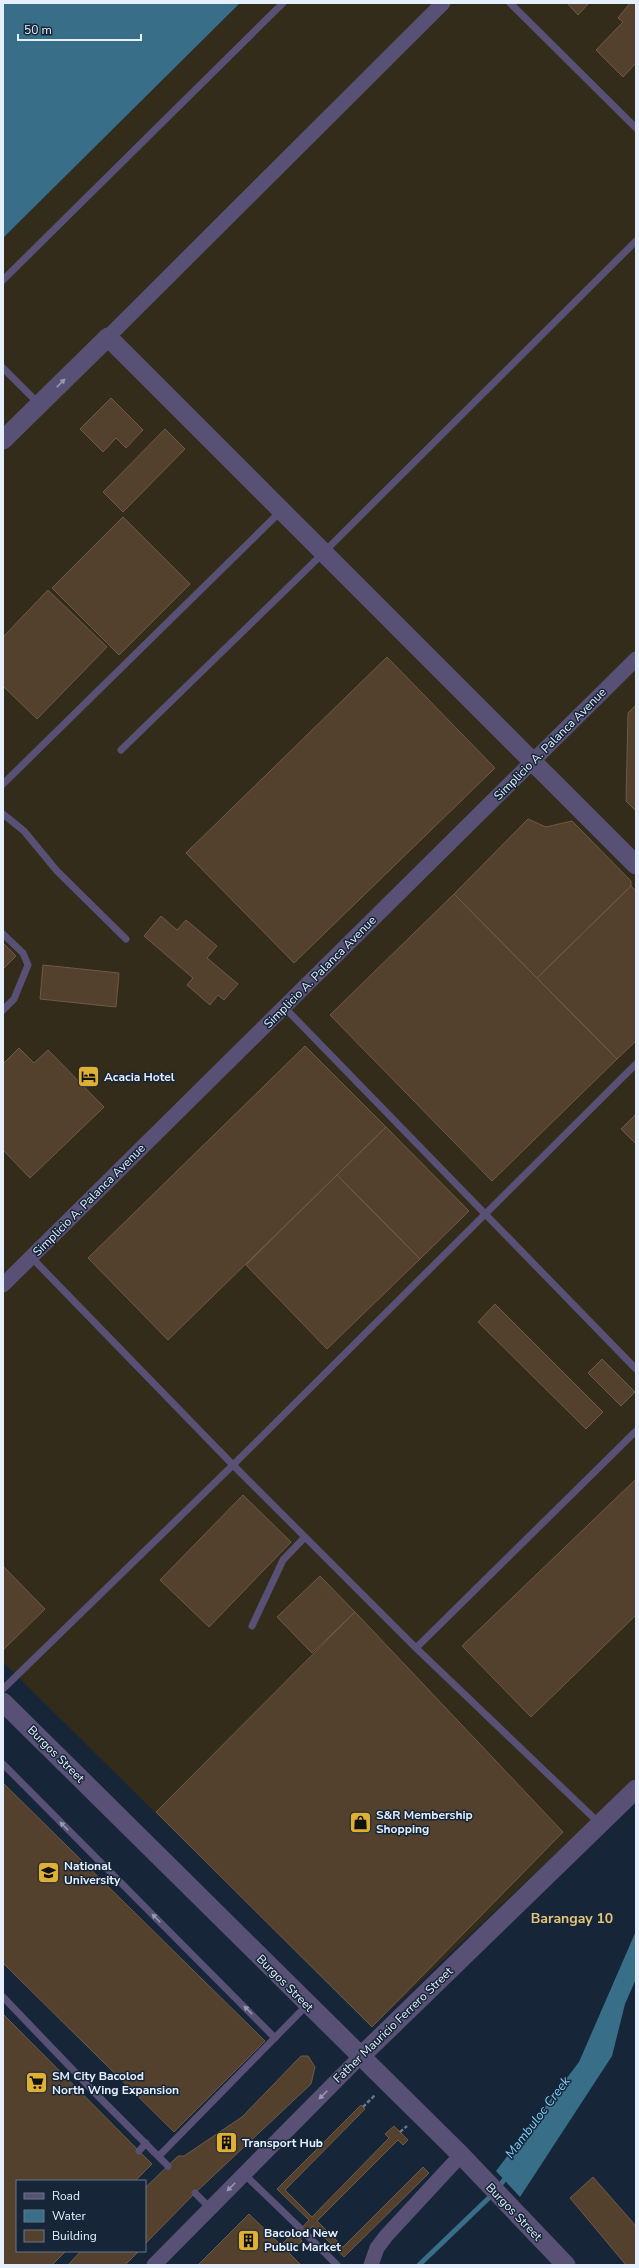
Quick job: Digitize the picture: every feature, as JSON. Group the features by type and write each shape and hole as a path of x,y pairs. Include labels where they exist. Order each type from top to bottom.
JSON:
{"street":[{"path":"3,440 443,3"},
{"path":"108,337 636,865"},
{"name":"Simplicio A. Palanca Avenue","path":"3,1285 636,659"},
{"name":"Burgos Street","path":"3,1702 307,2005 461,2155 566,2265"},
{"name":"Father Mauricio Ferrero Street","path":"154,2265 360,2057 636,1789"},
{"path":"371,2265 377,2248 386,2236 461,2155"}],"lane":[{"path":"3,280 283,3"},
{"path":"510,3 636,128"},
{"path":"121,750 324,552 636,241"},
{"path":"3,368 40,404"},
{"path":"3,784 282,510"},
{"path":"3,814 24,831 56,871 126,939"},
{"path":"3,934 23,953 28,965 14,999 3,1010"},
{"path":"284,1007 636,1369"},
{"path":"3,1689 233,1465 636,1064"},
{"path":"31,1258 233,1465 416,1648 601,1824"},
{"path":"416,1648 636,1431"},
{"path":"252,1626 283,1560 305,1537"},
{"path":"3,1764 275,2038"},
{"path":"3,1997 168,2166"},
{"path":"158,2156 307,2005"},
{"path":"139,2151 146,2143"},
{"path":"244,2174 338,2265"},
{"path":"195,2193 210,2208"}],"shaded area":[{"path":"240,3 636,3 636,1778 372,2027 3,1662 3,238"}],"water":[{"path":"3,3 240,3 3,238"},
{"path":"636,1931 636,1979 625,2004 612,2056 520,2197 496,2171 579,2062"}],"building":[{"path":"567,3 589,3 578,15"},
{"path":"630,3 636,3 636,63 623,77 596,50 623,22 618,18"},
{"path":"111,398 143,430 126,448 116,438 103,452 80,429"},
{"path":"165,429 185,449 123,512 103,492"},
{"path":"123,517 190,584 119,655 52,588"},
{"path":"48,590 107,647 37,719 3,686 3,637"},
{"path":"387,657 495,768 294,963 186,853"},
{"path":"636,705 636,811 626,801 628,713"},
{"path":"528,819 546,827 572,821 631,881 631,886 537,978 454,894"},
{"path":"631,886 636,891 636,1041 617,1059 537,978"},
{"path":"454,894 617,1059 492,1181 330,1015"},
{"path":"161,916 177,930 186,920 217,946 207,958 238,984 224,1000 218,995 210,1005 187,985 193,978 144,936"},
{"path":"3,943 16,956 3,969"},
{"path":"43,965 119,973 116,1007 40,999"},
{"path":"305,1046 386,1127 168,1340 88,1258"},
{"path":"19,1048 34,1063 48,1050 104,1107 30,1178 3,1150 3,1064"},
{"path":"636,1114 636,1144 621,1129"},
{"path":"386,1127 469,1211 420,1259 337,1175"},
{"path":"337,1175 420,1259 327,1349 246,1265"},
{"path":"495,1304 603,1412 586,1429 478,1322"},
{"path":"602,1359 635,1392 621,1406 588,1373"},
{"path":"636,1479 636,1615 531,1717 462,1646"},
{"path":"243,1495 291,1542 209,1627 160,1580"},
{"path":"3,1566 45,1609 3,1650"},
{"path":"320,1576 355,1612 312,1653 277,1617"},
{"name":"S&R Membership Shopping","path":"355,1612 563,1832 372,2027 156,1812"},
{"name":"National University","path":"3,1783 265,2041 174,2132 3,1963"},
{"name":"SM City Bacolod North Wing Expansion","path":"3,2014 152,2164 136,2180 16,2180 16,2252 65,2252 52,2265 3,2265"},
{"name":"Transport Hub","path":"301,2056 308,2056 315,2067 311,2084 195,2193 146,2243 146,2187 178,2156 184,2156 242,2117"},
{"path":"361,2105 365,2109 285,2190 312,2217 389,2138 385,2134 394,2126 408,2140 403,2145 398,2140 317,2221 343,2247 423,2167 429,2173 344,2257 313,2226 300,2239 295,2235 309,2220 277,2189"},
{"path":"593,2177 636,2226 636,2265 626,2265 570,2198"},
{"name":"Bacolod New Public Market","path":"249,2214 281,2245 293,2233 302,2241 289,2253 301,2265 198,2265"},
{"path":"80,2252 138,2252 125,2265 68,2265"}],"waterway":[{"name":"Mambuloc Creek","path":"419,2265 495,2192 507,2176"}],"place":[{"name":"Acacia Hotel","path":"88,1077"},
{"name":"S&R Membership Shopping","path":"360,1822"},
{"name":"National University","path":"48,1873"},
{"name":"SM City Bacolod North Wing Expansion","path":"37,2083"},
{"name":"Transport Hub","path":"226,2143"},
{"name":"Bacolod New Public Market","path":"249,2240"}],"district":[{"name":"Barangay 10","path":"572,1918"}]}
